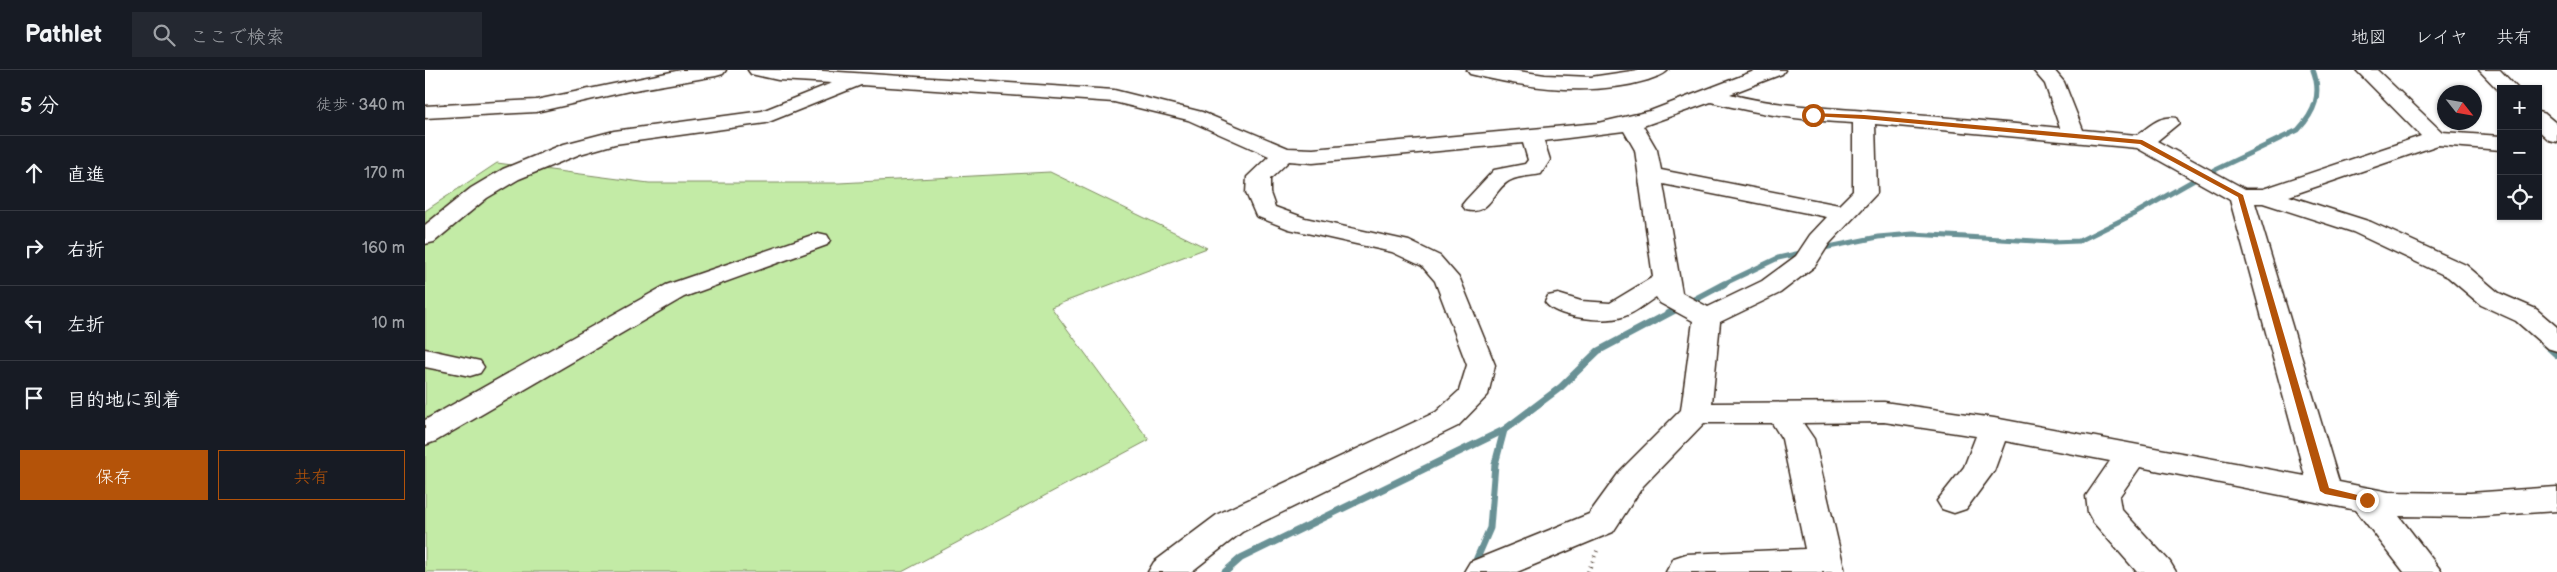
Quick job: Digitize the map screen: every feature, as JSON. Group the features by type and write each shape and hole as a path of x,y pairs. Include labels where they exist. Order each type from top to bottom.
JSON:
{"street":[{"path":"425,112 536,106 629,84 716,70"},
{"path":"758,70 778,74 858,80 1114,96 1195,116 1284,154 1313,156 1598,129 1630,123 1775,70"},
{"path":"425,237 479,193 511,174 573,149 614,138 766,117 882,70"},
{"path":"1477,70 1522,78 1577,82 1636,78 1658,70"},
{"path":"2043,70 2053,82 2074,136"},
{"path":"2366,70 2436,138"},
{"path":"2489,70 2504,85"},
{"path":"1709,95 1755,107 1813,115 1864,117 2142,142 2201,176 2253,196 2362,227 2457,271 2490,300 2526,315 2557,342"},
{"path":"1707,318 1771,286 1813,250 1865,192 1864,117"},
{"path":"2542,121 2557,134"},
{"path":"1630,123 1646,150 1667,289 1707,318"},
{"path":"2142,142 2168,123"},
{"path":"1473,205 1502,175 1533,169 1539,160 1532,135"},
{"path":"2253,196 2436,138 2497,143"},
{"path":"2542,146 2557,148"},
{"path":"1166,572 1230,523 1447,419 1473,395 1481,366 1447,279 1431,261 1400,246 1298,224 1265,211 1258,193 1259,177 1284,154"},
{"path":"1651,175 1846,214"},
{"path":"2253,196 2325,491"},
{"path":"425,434 675,291 818,240"},
{"path":"1558,302 1577,309 1615,311 1667,289"},
{"path":"1486,571 1601,523 1632,478 1696,413 1707,318"},
{"path":"425,358 470,367"},
{"path":"1696,413 1780,411 1885,412 1994,428 2131,456 2367,500 2410,506 2557,500"},
{"path":"1684,572 1686,568 1826,567 1799,439 1780,411"},
{"path":"1954,501 1978,470 1994,428"},
{"path":"2131,456 2102,496 2105,513 2157,572"},
{"path":"2367,500 2424,572"}],"green space":[{"path":"497,163 649,183 839,183 1050,172 1207,248 1051,307 1149,440 902,572 425,572 425,211"}],"waterway":[{"path":"1819,249 1878,237 1913,234 2052,242 2079,241 2136,213 2196,179 2298,130 2313,109 2317,95 2316,79 2313,70"},
{"path":"1721,285 1778,258 1805,252"},
{"path":"1504,430 1561,387 1598,351 1724,284"},
{"path":"2545,344 2557,355"},
{"path":"1225,572 1241,558 1504,430"},
{"path":"1471,572 1490,528 1495,464 1504,430"}],"route":[{"path":"1813,115 1864,117 2142,142 2208,180 2241,196 2325,491 2367,500"}]}
